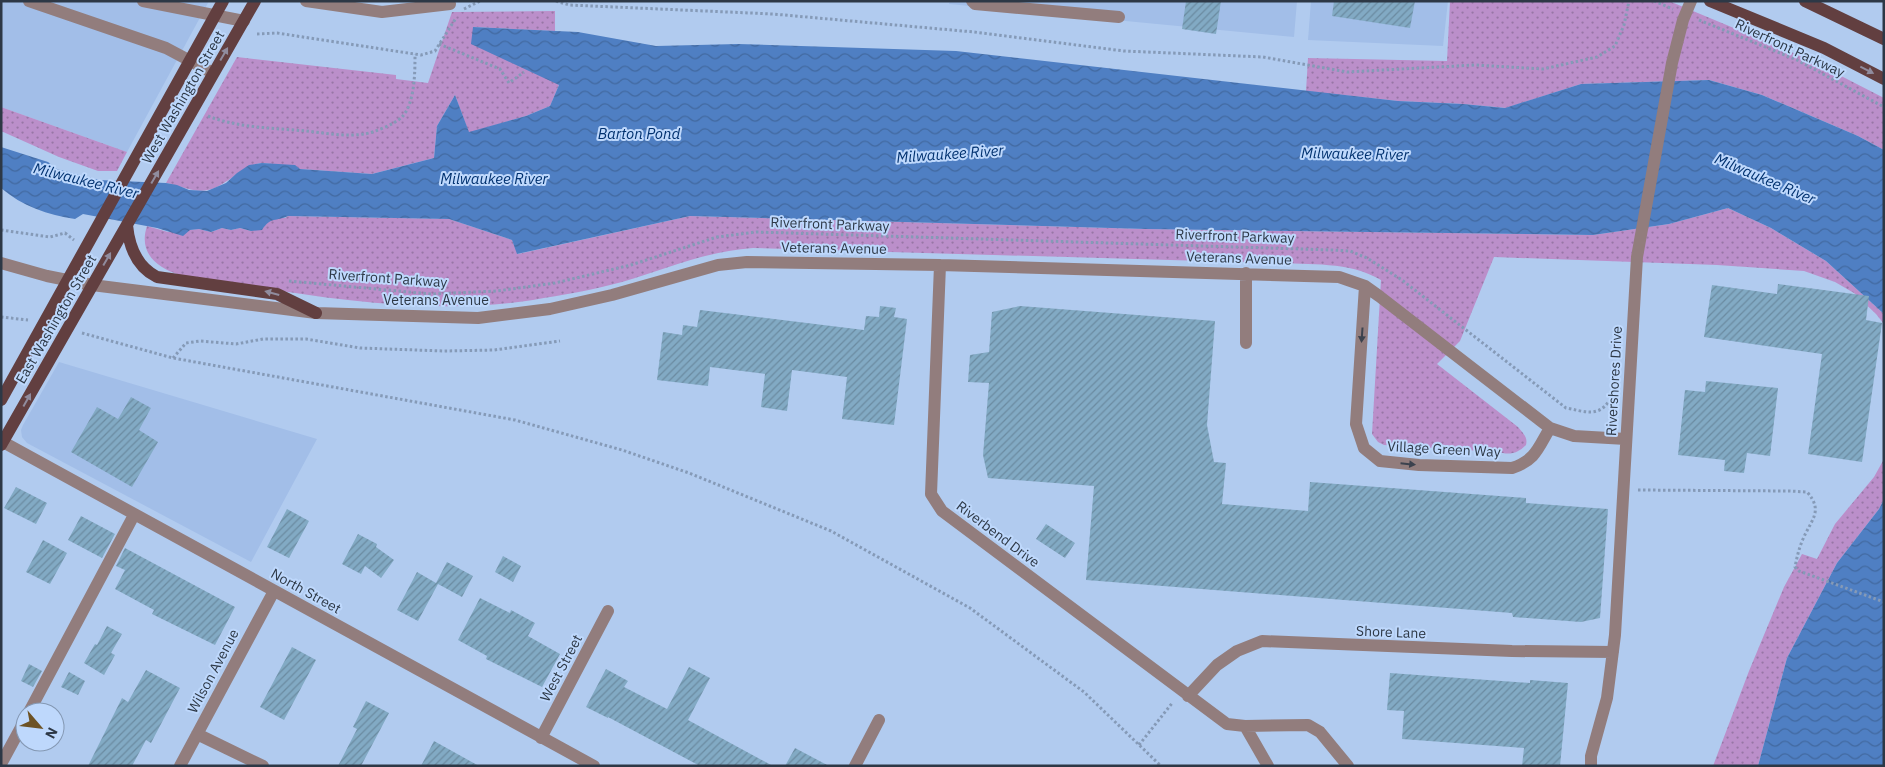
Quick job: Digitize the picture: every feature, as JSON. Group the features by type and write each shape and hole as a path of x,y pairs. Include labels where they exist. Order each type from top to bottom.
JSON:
{"main road":[{"name":"West Washington Street","path":"97,227 223,1"},
{"name":"West Washington Street","path":"125,232 255,1"},
{"path":"1710,1 1824,48 1884,79"},
{"path":"1805,1 1884,39"},
{"name":"East Washington Street","path":"1,400 46,322 97,227"},
{"path":"125,232 140,264 157,277 277,294 316,313"},
{"name":"East Washington Street","path":"2,444 92,285 125,232"}],"street":[{"path":"29,1 166,48 214,73"},
{"path":"143,1 244,21"},
{"path":"306,1 382,12 450,4"},
{"path":"972,1 975,4 1119,17"},
{"name":"Rivershores Drive","path":"1591,766 1591,756 1607,698 1615,635 1637,257 1672,63 1685,14 1691,1"},
{"name":"Veterans Avenue","path":"1,264 92,285 316,313 478,318 550,309 612,296 718,265 747,262 940,265 1339,277 1366,286 1550,428 1574,436 1626,439"},
{"name":"Riverbend Drive","path":"940,265 931,494 942,511 1227,724 1246,726 1308,725 1320,732 1348,766"},
{"path":"1246,273 1246,344"},
{"name":"Village Green Way","path":"1366,286 1356,424 1364,448 1380,461 1419,465 1512,468 1526,463 1532,457 1550,428"},
{"name":"North Street","path":"2,444 594,766"},
{"path":"34,702 134,515"},
{"name":"Wilson Avenue","path":"180,766 274,591"},
{"name":"West Street","path":"541,738 608,611"},
{"name":"Shore Lane","path":"1188,696 1217,665 1237,651 1262,641 1502,651 1613,652"},
{"path":"855,766 879,720"},
{"path":"1246,726 1268,766"},
{"path":"197,734 263,766"},
{"path":"1,764 15,738"}],"path":[{"path":"258,34 277,34 422,55 434,51 461,11 480,1"},
{"path":"556,1 569,4 773,14 974,32 1124,51 1263,57 1347,72 1475,65 1543,69 1597,57 1614,46 1624,25 1630,1"},
{"name":"Riverfront Parkway","path":"1685,14 1797,60 1884,107"},
{"path":"439,44 500,69 510,83 524,72"},
{"path":"208,116 233,124 341,134 364,134 380,129 402,117 415,81 415,54"},
{"path":"1,230 50,237 65,233 85,248"},
{"name":"Riverfront Parkway","path":"288,281 430,294 498,291 555,283 631,265 717,236 756,232 1350,251 1367,258 1402,280 1566,408 1593,413 1604,409 1609,401 1628,403"},
{"path":"1,317 46,322"},
{"path":"66,330 173,358 514,420 622,450 689,473 831,531 970,608 1084,692 1161,766"},
{"path":"173,358 186,343 200,341 236,344 263,339 306,339 360,348 444,352 494,350 560,341"},
{"path":"1623,490 1807,492 1814,500 1816,511 1803,538 1795,566 1798,571 1884,602"},
{"path":"1139,745 1176,698 1188,696"}],"shaded area":[{"path":"1,1 209,1 127,152 1,107"},
{"path":"950,1 1297,1 1294,37 949,4"},
{"path":"1311,1 1448,1 1443,46 1308,40"},
{"path":"1450,1 1669,1 1808,59 1884,98 1884,150 1858,136 1762,95 1709,80 1581,84 1506,108 1398,101 1306,91 1308,58 1447,61"},
{"path":"555,11 555,31 473,27 559,85 550,106 526,116 469,133 455,95 437,126 434,158 372,174 300,169 287,165 263,163 249,167 215,188 202,191 166,183 237,57 396,75 396,79 428,83 452,12"},
{"path":"1,107 127,152 117,171 98,171 59,157 1,131"},
{"path":"1728,208 1771,228 1826,261 1884,314 1884,324 1854,293 1835,282 1804,271 1717,265 1494,257 1460,341 1437,364 1522,431 1526,437 1526,445 1516,452 1510,453 1384,445 1378,442 1372,434 1381,280 1369,274 1343,267 1315,264 753,248 719,253 687,261 622,282 578,292 489,305 445,306 400,305 312,296 180,275 157,264 147,252 145,244 147,226 168,232 199,229 211,232 222,228 231,230 240,228 251,231 274,218 285,218 288,216 449,219 512,240 518,254 690,216 1146,229 1593,235 1669,224"},
{"path":"59,362 317,439 251,562 27,443 22,437 21,430"},
{"path":"1884,459 1884,499 1879,509 1837,563 1787,658 1758,766 1713,766 1749,671 1784,587 1802,554 1817,559 1835,524 1874,477"}],"water":[{"name":"Barton Pond","path":"473,27 578,32 656,46 738,44 956,51 1398,101 1505,108 1581,84 1709,80 1762,95 1858,136 1884,150 1884,314 1826,261 1771,228 1728,208 1669,224 1593,235 1146,229 690,216 517,254 512,240 449,219 288,216 271,221 262,230 251,231 240,228 231,230 222,228 211,232 199,229 190,230 183,236 157,228 83,214 75,219 55,215 27,205 1,188 1,147 48,162 57,169 99,180 166,183 189,190 207,191 226,183 249,165 262,163 295,165 300,169 372,174 434,158 437,126 455,95 469,132 526,116 550,106 559,85 471,44"},
{"path":"1884,499 1884,766 1758,766 1787,658 1837,563 1879,509"}],"building":[{"path":"1186,1 1221,1 1216,34 1182,29"},
{"path":"1334,1 1415,1 1410,28 1332,16"},
{"path":"1778,284 1869,296 1866,320 1882,323 1862,462 1808,454 1822,354 1704,337 1712,285 1777,294"},
{"path":"880,306 896,308 894,317 907,319 894,425 842,419 847,377 792,370 787,411 761,407 765,374 710,367 708,386 657,380 663,332 682,335 683,325 697,327 700,310 864,330 866,316 879,317"},
{"path":"1020,306 1215,321 1207,425 1214,462 1226,463 1222,504 1308,511 1310,482 1526,498 1526,503 1608,509 1600,618 1581,622 1513,617 1512,613 1086,580 1094,486 988,478 983,455 989,383 968,382 970,355 989,352 992,312"},
{"path":"1706,381 1778,388 1770,456 1747,453 1744,473 1724,471 1725,460 1678,455 1685,390 1705,392"},
{"path":"131,397 151,408 139,430 158,442 132,487 71,452 97,407 118,419"},
{"path":"16,487 47,503 36,524 4,508"},
{"path":"287,509 309,521 289,558 267,547"},
{"path":"81,516 115,534 102,558 68,540"},
{"path":"1046,524 1075,543 1065,558 1036,539"},
{"path":"358,534 377,544 376,547 394,560 381,578 365,566 361,574 342,564"},
{"path":"43,540 67,553 50,584 26,572"},
{"path":"125,548 235,607 215,645 152,614 154,610 115,589 125,570 116,566"},
{"path":"503,556 521,566 513,582 495,572"},
{"path":"447,562 473,576 462,597 438,584 418,621 397,610 417,572 436,583"},
{"path":"480,598 510,613 511,610 535,623 528,636 560,654 542,687 486,659 487,656 458,640"},
{"path":"107,626 122,634 111,653 115,655 104,675 84,663 95,644 97,645"},
{"path":"292,647 316,660 284,720 260,707"},
{"path":"29,664 42,671 33,687 21,681"},
{"path":"689,667 710,678 688,720 773,766 700,766 586,707 606,669 628,681 624,687 667,709"},
{"path":"146,670 180,688 151,743 146,740 132,766 88,766 122,698 128,702"},
{"path":"69,672 85,681 78,695 61,687"},
{"path":"1390,673 1530,683 1530,680 1568,683 1560,766 1522,766 1524,748 1402,739 1404,711 1387,710"},
{"path":"366,701 389,713 361,766 338,766 357,729 353,727"},
{"path":"434,741 479,766 421,766"},
{"path":"795,748 829,766 785,766"}],"water label":[{"name":"Milwaukee River","path":"950,154"},
{"name":"Milwaukee River","path":"1355,154"},
{"name":"Milwaukee River","path":"494,179"},
{"name":"Milwaukee River","path":"1765,179"},
{"name":"Milwaukee River","path":"86,181"}]}
